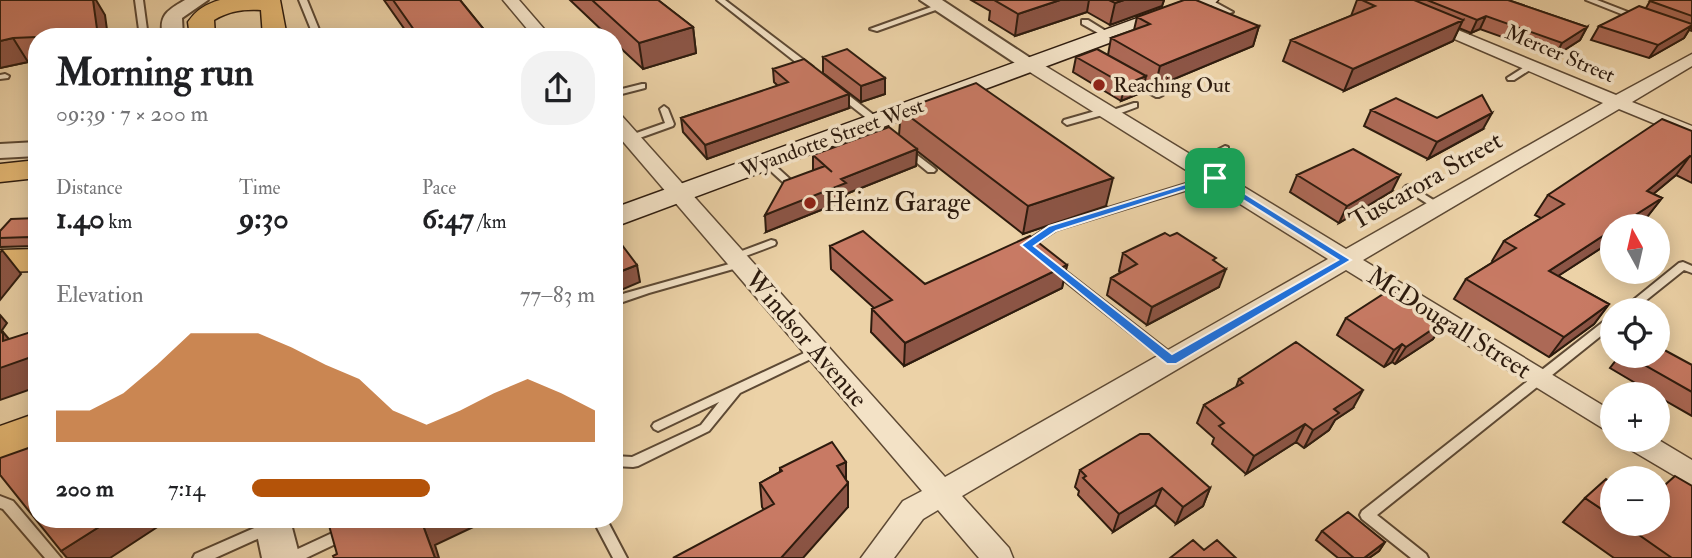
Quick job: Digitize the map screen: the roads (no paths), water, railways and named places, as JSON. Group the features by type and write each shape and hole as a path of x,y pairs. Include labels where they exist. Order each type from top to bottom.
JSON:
{"main road":[{"name":"Wyandotte Street West","path":"623,215 980,88 1031,65 1082,51 1110,36 1206,0"},
{"path":"201,28 200,22 207,14 234,2 255,1 272,5 274,28"},
{"path":"0,261 28,260"},
{"path":"0,443 28,432"}],"street":[{"path":"171,28 173,15 199,0"},
{"path":"510,0 535,28"},
{"name":"McDougall Street","path":"934,3 1600,417"},
{"name":"Mercer Street","path":"1377,5 1692,133"},
{"name":"Tuscarora Street","path":"876,558 913,510 1692,59"},
{"name":"Windsor Avenue","path":"623,129 998,558"},
{"path":"0,151 27,171"},
{"path":"1657,452 1692,474"}],"lane":[{"path":"139,0 143,28"},
{"path":"303,0 314,28"},
{"path":"721,0 820,78"},
{"path":"1206,0 1229,12"},
{"path":"1590,0 1641,18"},
{"path":"871,26 934,3"},
{"path":"1085,22 1110,36"},
{"path":"1511,78 1532,66"},
{"path":"1127,77 1159,95"},
{"path":"830,85 877,125"},
{"path":"623,91 642,86"},
{"path":"1067,122 1134,105"},
{"path":"631,138 670,124 664,109"},
{"path":"900,145 931,170"},
{"path":"1193,165 1225,149"},
{"path":"766,162 789,183"},
{"path":"1037,254 1026,245 1053,228 1215,178"},
{"path":"1409,188 1437,206"},
{"path":"623,298 651,287 680,282 738,260 771,243"},
{"path":"1048,262 1172,360"},
{"path":"1641,298 1683,265 1692,270"},
{"path":"1421,558 1367,515 1600,331"},
{"path":"658,426 817,351"},
{"path":"623,461 633,462 705,428 737,388"},
{"path":"0,502 8,505 54,558"},
{"path":"604,528 620,558"},
{"path":"292,558 352,530"},
{"path":"200,558 276,534"}],"place":[{"name":"Reaching Out","path":"1099,85"},
{"name":"Heinz Garage","path":"810,203"}]}
